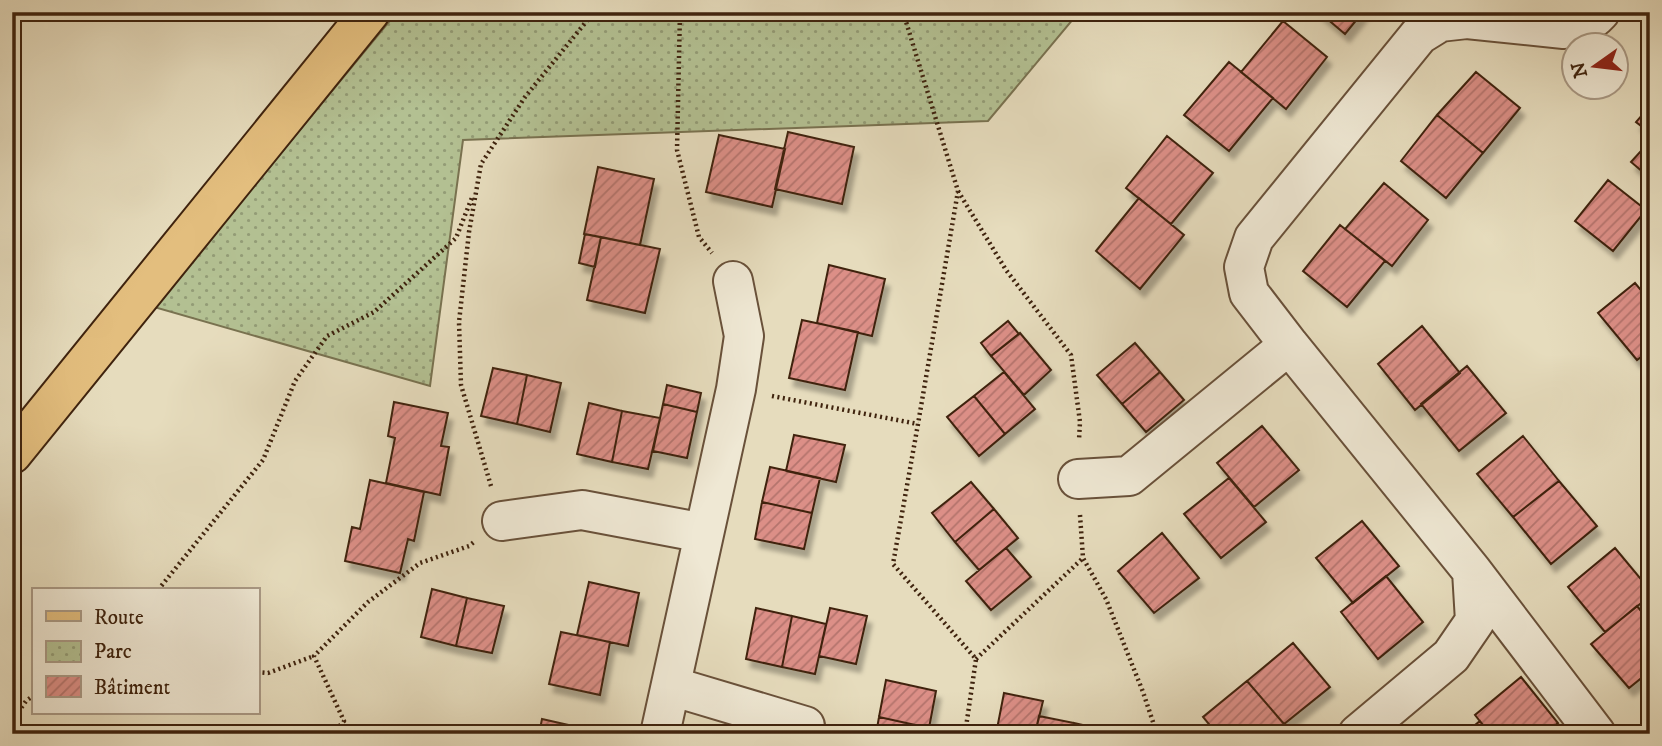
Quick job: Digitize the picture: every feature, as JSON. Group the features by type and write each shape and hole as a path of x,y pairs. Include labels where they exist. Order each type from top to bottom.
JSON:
{"main road":[{"path":"12,454 370,12"}],"street":[{"path":"1596,734 1472,571 1249,293 1244,267 1254,238 1419,35 1440,22 1467,19 1564,29 1595,17 1600,12"},
{"path":"660,734 736,389 744,336 733,281"},
{"path":"1077,479 1129,476 1289,345"},
{"path":"502,521 582,510 704,533"},
{"path":"1358,734 1451,656 1475,621 1472,571"},
{"path":"671,686 805,726 804,734"}],"path":[{"path":"259,672 268,673 314,656 368,602 420,563 469,546 502,521 461,384 459,322 477,184 481,164 525,97 594,12"},
{"path":"680,12 677,150 699,237 733,281"},
{"path":"903,12 958,191 1006,270 1071,355 1080,422 1077,479 1083,558 1106,599 1157,734"},
{"path":"160,588 263,460 295,381 327,337 374,312 456,238 477,184"},
{"path":"958,191 893,564 976,659"},
{"path":"736,389 918,424"},
{"path":"965,734 976,659 1083,558"},
{"path":"314,656 344,721 332,734"},
{"path":"12,722 32,697"}],"green space":[{"path":"397,12 1079,12 988,121 463,140 430,386 154,307"}],"building":[{"path":"1319,12 1363,12 1345,34"},
{"path":"1283,21 1327,57 1286,109 1241,72"},
{"path":"1229,62 1273,98 1229,151 1184,115"},
{"path":"1476,72 1520,108 1483,153 1437,115"},
{"path":"1650,106 1650,133 1636,122"},
{"path":"1437,115 1483,153 1446,198 1401,161"},
{"path":"788,132 854,147 842,204 775,189"},
{"path":"719,135 785,149 772,207 706,192"},
{"path":"1167,136 1213,173 1171,224 1126,188"},
{"path":"1650,141 1650,178 1631,162"},
{"path":"598,167 654,179 640,245 584,234"},
{"path":"1608,180 1646,210 1613,251 1575,221"},
{"path":"1384,183 1428,220 1392,266 1345,229"},
{"path":"1139,198 1184,235 1140,289 1096,251"},
{"path":"1340,225 1385,261 1347,307 1303,271"},
{"path":"585,234 601,237 595,267 579,263"},
{"path":"601,237 660,249 645,313 587,300"},
{"path":"829,265 885,279 872,336 817,323"},
{"path":"1635,283 1650,301 1650,350 1637,360 1598,313"},
{"path":"802,320 858,332 845,390 789,378"},
{"path":"1008,321 1019,334 991,356 981,343"},
{"path":"1422,326 1460,373 1415,410 1378,364"},
{"path":"1020,333 1051,370 1024,395 991,356"},
{"path":"1135,343 1160,372 1122,404 1097,375"},
{"path":"1467,366 1506,413 1459,451 1421,404"},
{"path":"493,368 527,375 517,424 481,416"},
{"path":"1004,372 1035,409 1005,434 974,396"},
{"path":"1160,372 1184,400 1146,432 1122,404"},
{"path":"527,375 561,383 550,432 517,424"},
{"path":"667,385 701,393 697,412 663,404"},
{"path":"974,396 1005,434 979,456 947,417"},
{"path":"394,402 448,413 441,446 449,447 440,495 386,483 395,438 388,436"},
{"path":"589,403 622,411 612,462 577,454"},
{"path":"663,404 697,412 687,458 653,451"},
{"path":"622,411 660,418 648,469 612,462"},
{"path":"1262,426 1299,470 1254,507 1217,463"},
{"path":"794,435 845,445 836,482 786,471"},
{"path":"1523,436 1559,481 1513,517 1477,474"},
{"path":"770,467 820,478 812,513 762,502"},
{"path":"1229,478 1266,522 1221,558 1184,514"},
{"path":"370,480 424,492 414,541 408,539 400,573 345,561 352,527 360,529"},
{"path":"1559,481 1597,526 1551,564 1513,517"},
{"path":"971,482 994,509 955,542 932,513"},
{"path":"762,502 812,513 804,549 755,539"},
{"path":"994,509 1018,538 979,570 955,542"},
{"path":"1362,521 1399,566 1353,603 1316,558"},
{"path":"1162,533 1199,578 1154,613 1118,571"},
{"path":"1006,548 1031,577 991,610 966,581"},
{"path":"1615,548 1650,590 1650,596 1605,632 1568,587"},
{"path":"1386,576 1423,622 1378,659 1341,612"},
{"path":"589,582 639,593 628,646 577,635"},
{"path":"432,589 467,598 456,646 421,637"},
{"path":"467,598 504,606 492,653 456,646"},
{"path":"1637,606 1650,622 1650,671 1629,688 1591,644"},
{"path":"756,608 792,616 782,667 746,659"},
{"path":"830,608 867,616 856,664 819,656"},
{"path":"792,616 826,624 815,674 782,667"},
{"path":"561,632 610,642 600,695 549,684"},
{"path":"1293,643 1330,687 1284,724 1247,681"},
{"path":"1521,677 1558,723 1545,734 1490,734 1475,715"},
{"path":"886,680 936,691 929,728 879,717"},
{"path":"1247,681 1284,724 1272,734 1217,734 1203,717"},
{"path":"1004,693 1043,701 1035,734 996,734"},
{"path":"1039,716 1074,723 1072,734 1035,734"},
{"path":"879,717 929,728 928,734 876,734"},
{"path":"542,719 591,730 591,734 539,734"},
{"path":"1480,721 1490,734 1464,734"},
{"path":"1074,723 1109,731 1108,734 1072,734"}]}
